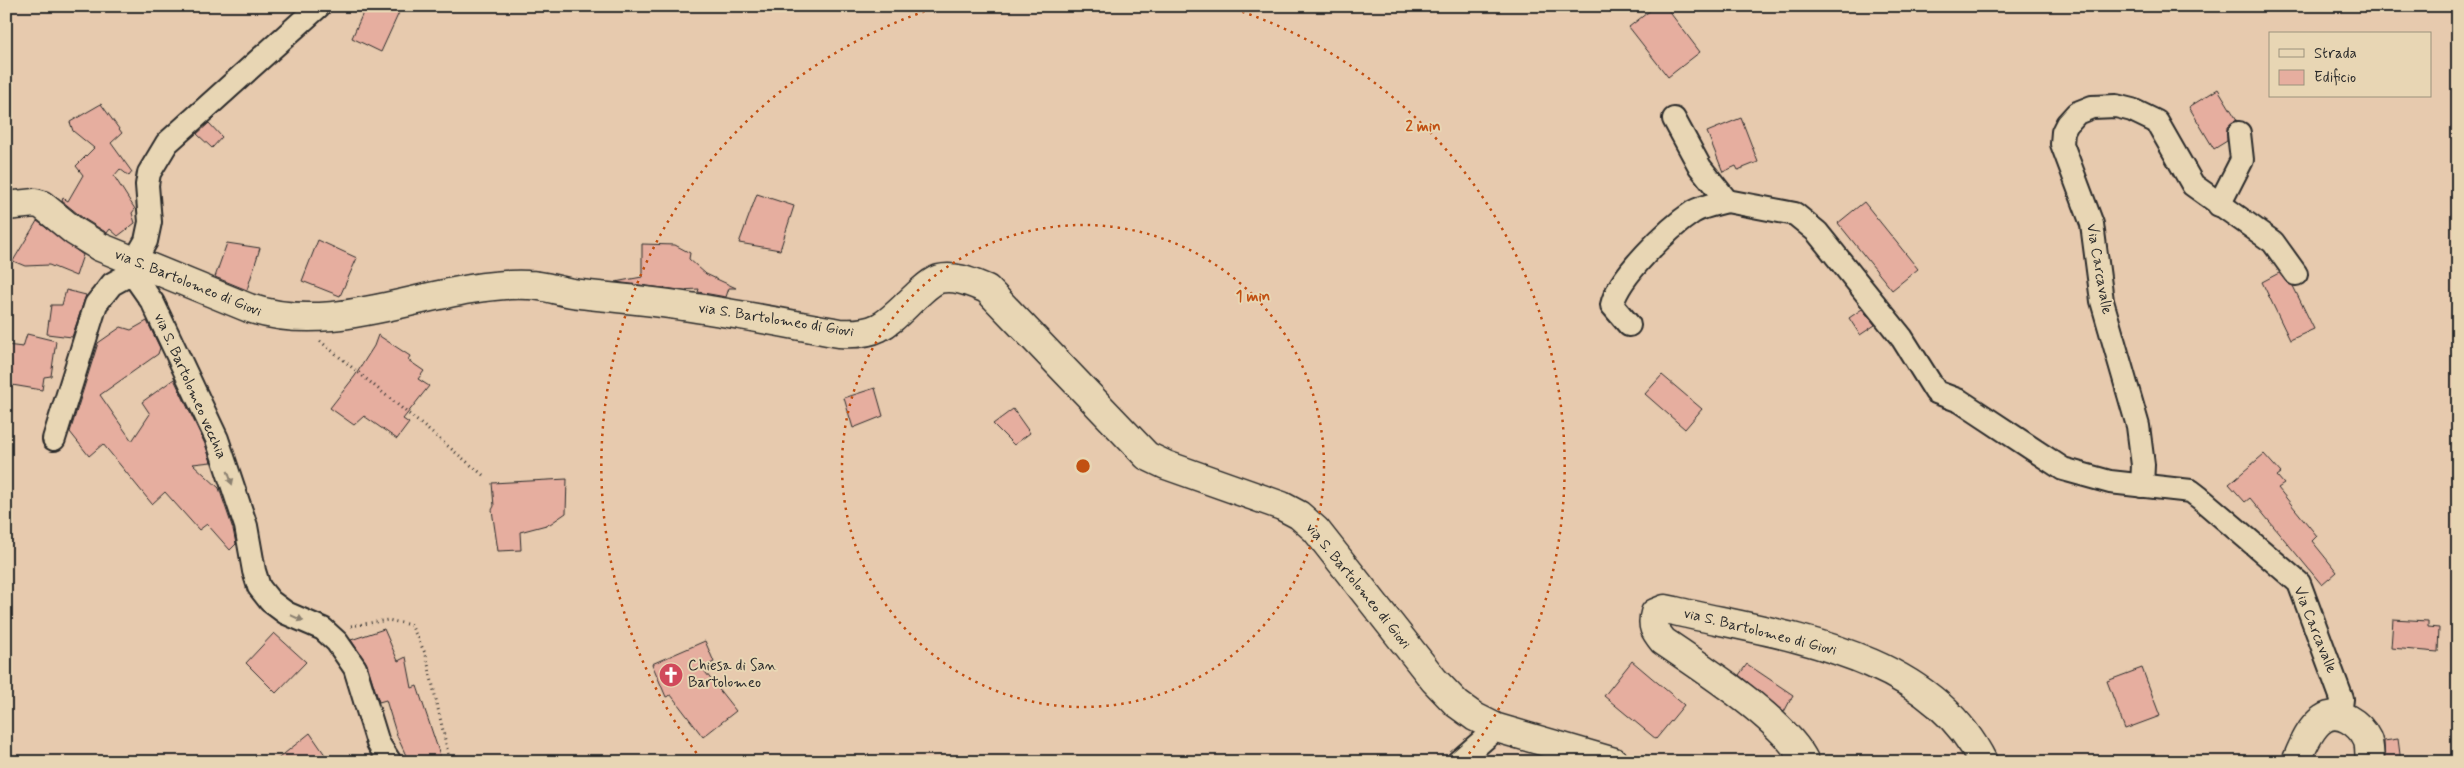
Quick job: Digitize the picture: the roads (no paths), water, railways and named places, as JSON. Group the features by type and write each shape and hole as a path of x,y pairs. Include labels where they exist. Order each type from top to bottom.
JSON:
{"street":[{"path":"131,264 140,226 136,185 149,145 302,6"},
{"path":"54,439 96,304 131,264 146,241 150,222 147,185 149,173 167,143 319,6"},
{"name":"Via Carcavalle","path":"2142,486 2143,465 2138,426 2102,301 2092,224 2062,144 2063,132 2067,124 2077,114 2092,107 2116,106 2132,110 2157,122 2193,186 2273,242 2296,274"},
{"path":"1674,119 1700,167 1727,201"},
{"path":"2219,205 2242,160 2239,133"},
{"name":"Via Carcavalle","path":"1629,325 1612,305 1614,294 1622,281 1670,231 1694,212 1727,201 1795,214 1817,232 1902,338 1936,392 1960,401 2063,469 2110,482 2191,491 2299,583 2342,699 2340,716"},
{"name":"via S. Bartolomeo di Giovi","path":"6,206 35,203 42,205 74,231 100,248 131,264 249,308 270,315 292,318 338,316 457,290 530,285 573,294 690,307 839,333 859,334 874,331 892,320 928,284 939,279 952,278 969,282 987,290 1147,456 1166,465 1282,506 1299,515 1316,530 1434,680 1457,704 1475,717 1497,728 1614,762"},
{"name":"via S. Bartolomeo vecchia","path":"131,264 153,303 216,439 246,526 254,571 259,587 270,601 286,613 323,630 337,642 354,668 378,743 390,762"},
{"name":"via S. Bartolomeo di Giovi","path":"1805,762 1801,753 1774,723 1663,641 1652,623 1655,613 1665,609 1809,641 1876,666 1904,679 1934,700 1972,739 1983,762"},
{"path":"2296,762 2316,725 2323,718 2340,716 2359,726 2368,740 2370,762"},
{"path":"1458,762 1497,728"}],"place":[{"name":"Chiesa di San Bartolomeo","path":"671,675"}]}
